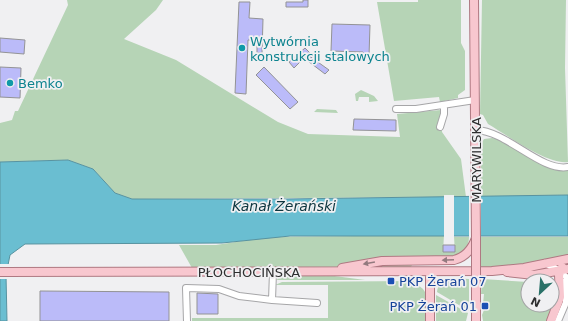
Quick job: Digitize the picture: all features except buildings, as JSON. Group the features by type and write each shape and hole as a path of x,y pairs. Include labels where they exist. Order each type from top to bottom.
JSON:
{"main road":[{"name":"MARYWILSKA","path":"474,0 476,321"},
{"path":"329,272 370,262 458,259 469,252 476,238"},
{"path":"564,270 563,265 568,260"},
{"name":"PŁOCHOCIŃSKA","path":"0,272 499,271 520,275 532,271 545,263 568,260"},
{"name":"PŁOCHOCIŃSKA","path":"532,271 564,270"},
{"path":"430,272 430,321"}],"street":[{"path":"396,109 444,105 475,100"},
{"path":"440,126 444,114 444,105"},
{"path":"476,130 492,133 553,166 568,166"},
{"path":"545,263 564,270 566,277 567,300 558,321"},
{"path":"272,300 273,272"},
{"path":"187,321 186,288 219,289 239,296 317,303"}],"green space":[{"path":"67,0 163,0 156,10 124,39 176,60 278,122 308,134 400,137 397,114 441,110 442,132 461,159 466,197 132,199 115,193 93,169 68,160 0,162 0,123 12,120 15,111 18,111 68,5"},
{"path":"418,0 461,0 461,43 465,51 465,90 458,95 458,98 440,102 439,97 394,101 377,2 418,2"},
{"path":"482,0 566,0 565,68 568,162 559,162 549,159 527,148 488,124 483,115 480,114"},
{"path":"361,90 374,96 378,101 369,102 369,97 359,97 358,101 356,101 355,94"},
{"path":"317,109 336,110 338,113 314,112"},
{"path":"492,138 511,145 547,167 568,171 568,195 481,197 481,144 484,139"},
{"path":"444,235 443,252 455,252 454,237 469,237 467,246 456,256 364,261 332,268 192,268 179,245 216,245 267,237"},
{"path":"481,237 568,237 568,256 531,265 481,268"},
{"path":"432,263 412,265 411,267 364,267 375,264"},
{"path":"279,275 327,275 365,280 277,280"},
{"path":"454,279 469,279 469,311 437,292 438,287 445,281"},
{"path":"482,279 520,281 520,313 550,313 548,321 483,321 482,315 486,305 483,304 484,294 481,294"},
{"path":"413,281 425,292 425,321 192,321 192,318 328,318 328,285 275,285 282,282"},
{"path":"436,295 468,313 466,321 436,321"}],"water":[{"name":"Kanał Żerański","path":"68,160 93,169 115,193 132,199 287,199 568,195 568,236 290,236 222,243 25,244 10,255 6,275 7,321 0,321 0,162"}],"pier":[{"path":"444,195 454,195 454,238 444,238"},
{"path":"469,195 481,195 481,238 469,238"},
{"path":"0,264 11,264 8,279 0,279"}],"place":[{"name":"Wytwórnia konstrukcji stalowych","path":"242,48"},
{"name":"Bemko","path":"10,83"},
{"name":"PKP Żerań 07","path":"391,281"},
{"name":"PKP Żerań 01","path":"485,306"}]}
